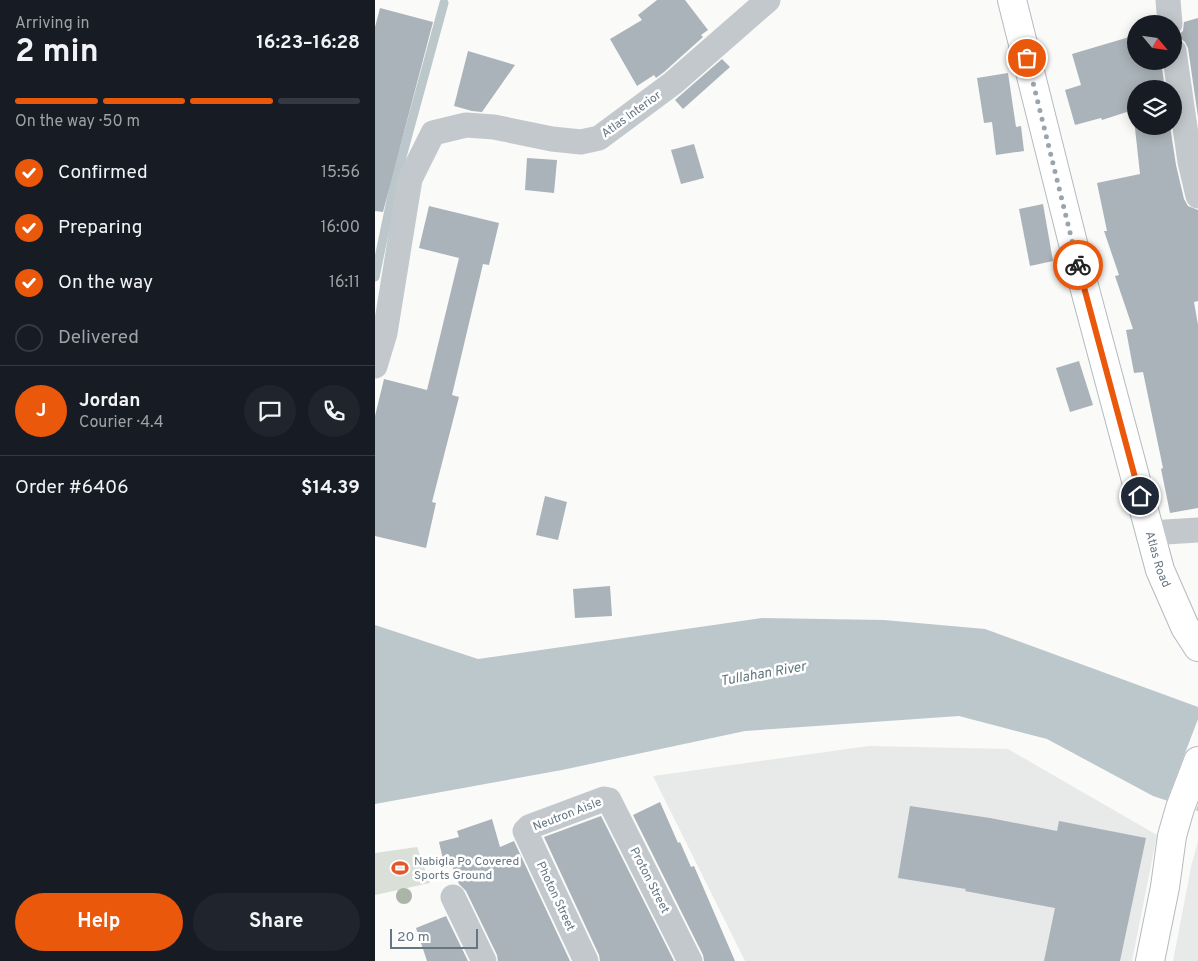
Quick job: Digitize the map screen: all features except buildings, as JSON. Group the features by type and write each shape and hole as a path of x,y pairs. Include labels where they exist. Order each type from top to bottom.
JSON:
{"street":[{"name":"Atlas Interior","path":"375,366 385,333 410,179 433,133 466,125 494,126 552,139 581,142 599,138 673,83 768,0"},
{"name":"Atlas Road","path":"1012,0 1080,271 1160,570 1176,610 1198,647"},
{"path":"1168,0 1170,15"},
{"path":"1177,70 1190,162 1198,196"},
{"path":"1150,533 1198,530"},
{"path":"1150,961 1165,887 1172,836 1180,808 1198,761"},
{"name":"Neutron Aisle","path":"525,831 529,827 604,799 609,800"},
{"name":"Proton Street","path":"609,800 690,961"},
{"name":"Photon Street","path":"525,831 586,961"},
{"path":"453,897 484,961"}],"shaded area":[{"path":"869,746 1008,749 1157,835 1132,961 745,961 653,776"},
{"path":"1198,841 1198,961 1173,961 1191,867"},
{"name":"Nabigla Po Covered Sports Ground","path":"417,847 430,883 375,895 375,853"}],"water":[{"name":"Tullahan River","path":"762,618 884,620 985,629 1198,707 1198,811 1153,796 1047,739 959,716 745,731 562,770 375,804 375,625 478,659"}],"pier":[{"path":"1198,719 1198,805 1195,813 1166,803"}],"waterway":[{"path":"375,277 394,186 444,3"}],"way so far":[{"path":"1027,58 1078,265"}],"place":[{"name":"Nabigla Po Covered Sports Ground","path":"400,868"}],"route":[{"path":"1078,265 1140,496"}]}
